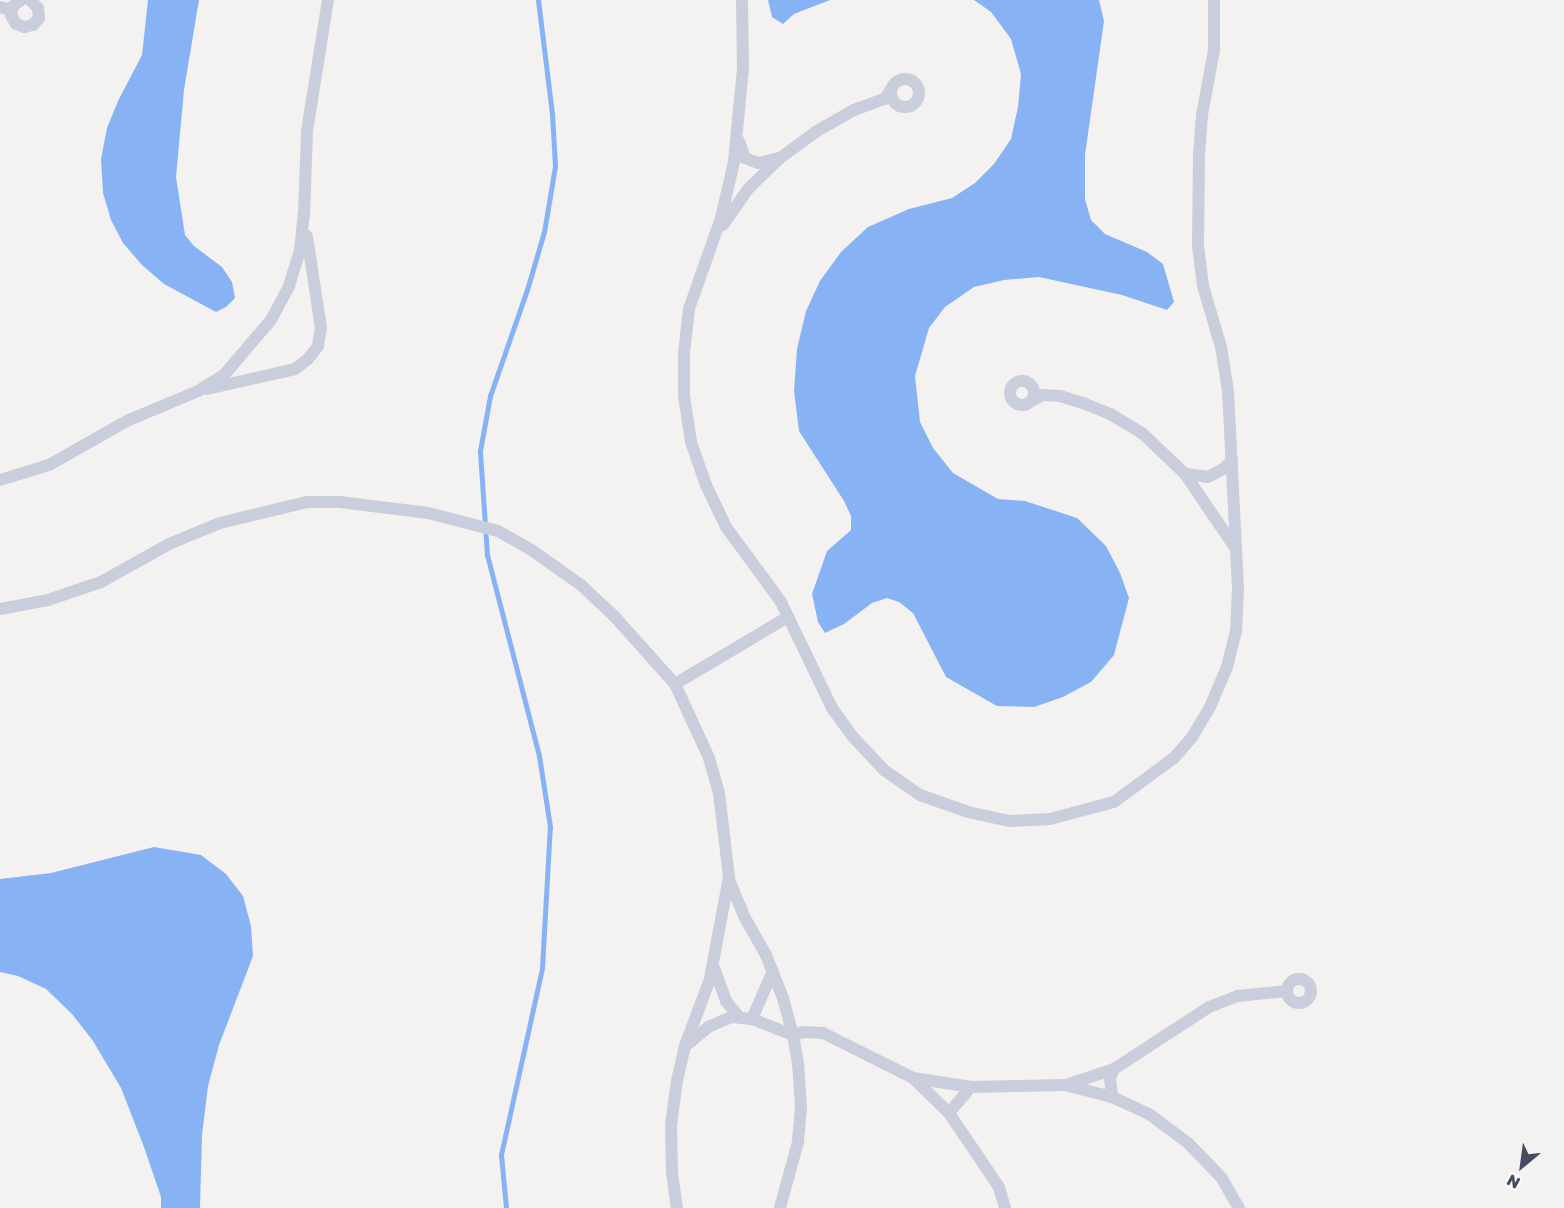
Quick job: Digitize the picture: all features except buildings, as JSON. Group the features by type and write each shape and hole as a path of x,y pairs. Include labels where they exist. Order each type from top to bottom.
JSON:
{"street":[{"path":"21,0 6,9 16,24 24,27 33,25 39,14 36,4 30,0"},
{"path":"0,480 49,465 129,420 198,391 224,375 270,320 289,286 300,250 304,214 307,130 328,0"},
{"path":"742,0 743,68 734,162 715,236 689,309 684,353 684,396 691,442 706,485 726,527 781,602 832,708 854,738 884,770 920,795 968,812 1010,821 1050,819 1114,802 1174,758 1192,737 1209,706 1227,667 1236,632 1238,588 1234,547 1228,391 1221,347 1203,286 1198,248 1199,156 1202,115 1214,50 1214,0"},
{"path":"715,236 748,189 780,158 835,120 854,110 891,97"},
{"path":"738,137 745,158 758,163 780,158"},
{"path":"198,391 295,369 308,359 318,346 321,328 304,214"},
{"path":"1044,395 1018,404 1010,393 1017,382 1031,384 1044,395 1083,403 1112,415 1142,433 1185,474 1234,547"},
{"path":"1031,384 1034,393 1031,401"},
{"path":"1185,474 1208,477 1223,469 1232,460"},
{"path":"0,609 48,600 101,582 169,544 220,523 307,502 340,502 429,513 498,531 533,551 581,585 615,617 675,684 709,758 719,793 729,878 740,907 783,998 798,1063 801,1107 798,1142 780,1208"},
{"path":"675,684 788,617"},
{"path":"677,1208 672,1173 671,1125 677,1080 685,1046 713,966 729,878"},
{"path":"713,966 726,1001 739,1017"},
{"path":"752,1018 772,973"},
{"path":"1065,1085 1114,1069 1209,1007 1237,996 1287,991"},
{"path":"685,1046 716,1022 739,1017 752,1018 793,1035 804,1032 823,1034 913,1078 950,1113 999,1187 1005,1208"},
{"path":"1112,1098 1110,1078 1114,1069"},
{"path":"913,1078 971,1086 1065,1085 1112,1098 1149,1114 1188,1143 1221,1177 1239,1208"},
{"path":"950,1113 971,1086"}],"water":[{"path":"148,0 199,0 184,90 176,177 185,235 194,246 222,267 232,282 235,298 226,307 216,312 164,284 142,265 123,243 111,220 103,193 101,159 107,128 142,55"},
{"path":"768,0 830,0 794,14 783,24 772,17"},
{"path":"974,0 1099,0 1104,21 1085,155 1085,199 1091,220 1105,234 1147,252 1163,264 1174,302 1167,310 1122,295 1039,277 1004,280 974,287 945,307 929,328 915,376 920,422 933,448 953,473 998,499 1025,501 1077,518 1106,546 1120,573 1129,598 1114,655 1091,682 1063,697 1034,707 997,706 946,677 913,613 899,602 887,598 872,603 844,624 825,633 818,622 812,594 827,551 851,530 851,516 844,501 799,431 794,391 797,349 806,311 820,281 841,252 868,227 909,209 952,198 975,183 994,164 1011,139 1018,107 1021,74 1011,39 991,12"},
{"path":"154,847 201,855 226,874 243,896 251,926 253,956 219,1045 208,1086 202,1135 200,1208 161,1208 161,1197 121,1088 93,1041 72,1014 46,989 18,976 0,972 0,879 51,873"}],"waterway":[{"path":"506,1208 501,1155 542,968 550,827 539,756 487,555 480,451 490,396 527,290 544,232 555,166 552,114 538,0"}]}
